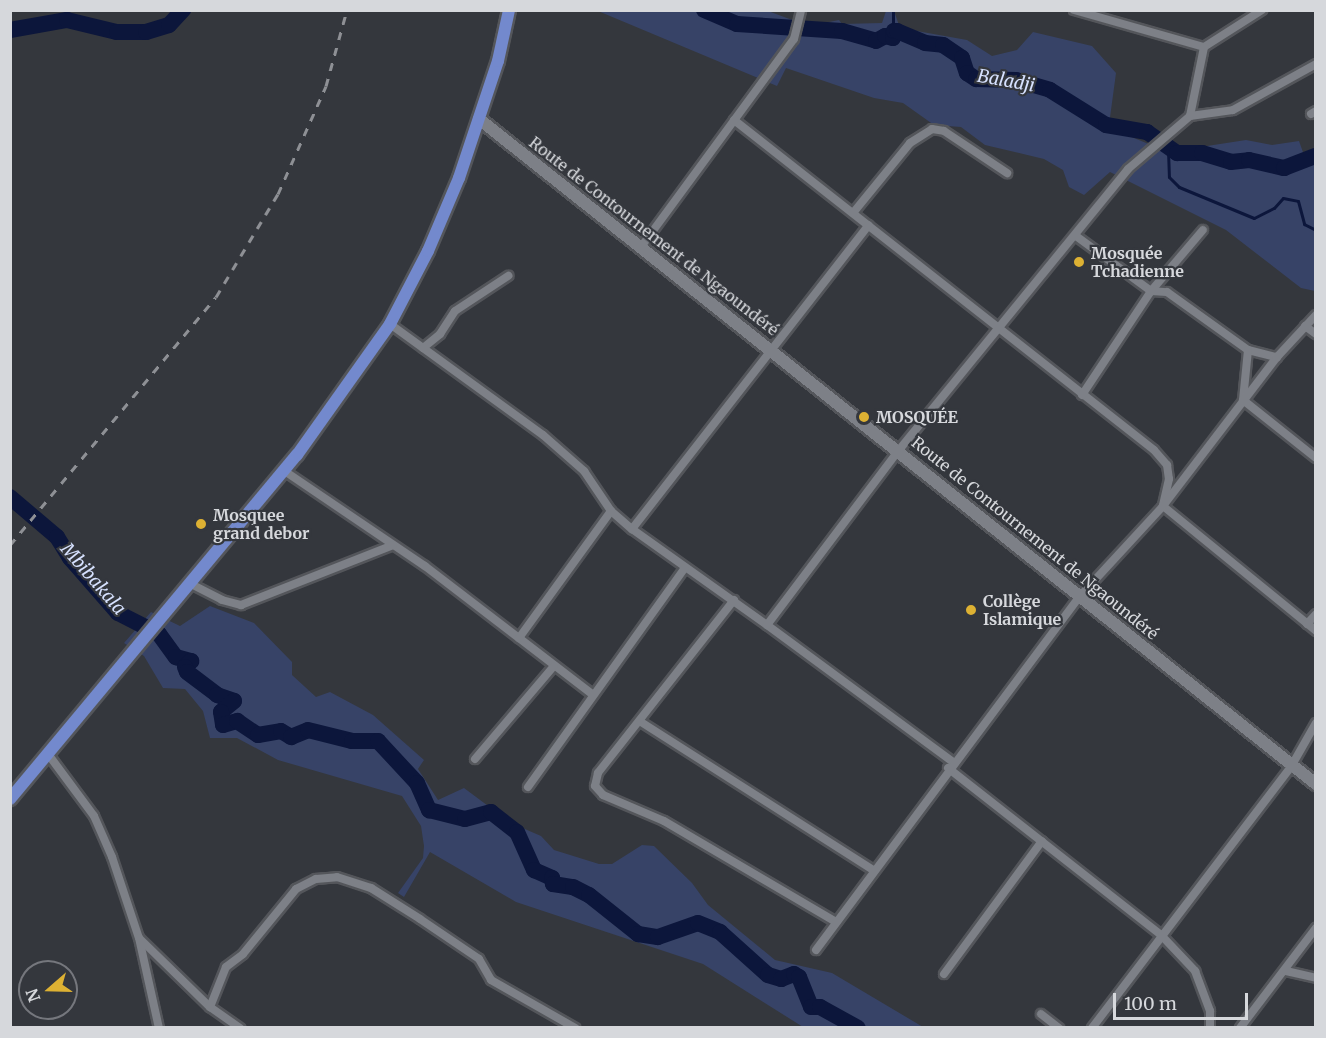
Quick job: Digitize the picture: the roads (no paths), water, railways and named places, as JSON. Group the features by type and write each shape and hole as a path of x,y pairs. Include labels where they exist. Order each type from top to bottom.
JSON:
{"main road":[{"path":"10,800 283,470 390,324 428,251 479,118 509,10"}],"street":[{"path":"641,247 734,120 797,28 801,10"},
{"path":"1074,10 1204,47"},
{"path":"1104,20 1108,10"},
{"path":"1190,116 1204,47 1262,10"},
{"path":"767,625 899,450 1128,170 1190,116 1233,110 1316,64"},
{"name":"Route de Contournement de Ngaoundéré","path":"479,118 1316,784"},
{"path":"734,120 997,329 1154,450 1167,465 1169,479 1163,506"},
{"path":"853,213 910,142 932,129 944,131 1006,173"},
{"path":"632,529 869,225"},
{"path":"1082,395 1151,291 1203,230"},
{"path":"1076,236 1151,291 1173,295 1248,350 1277,357"},
{"path":"423,348 440,334 455,311 508,276"},
{"path":"816,950 951,765 1081,595 1163,506 1277,357 1316,315"},
{"path":"390,324 543,435 584,471 612,511 632,529 734,600 951,765 1042,841 1161,935 1195,972 1210,1011 1210,1028"},
{"path":"1305,326 1316,334"},
{"path":"1243,400 1248,350"},
{"path":"1243,400 1316,458"},
{"path":"283,470 393,545 592,694"},
{"path":"1163,506 1316,631"},
{"path":"519,638 612,511"},
{"path":"189,583 222,600 241,605 393,545"},
{"path":"528,787 592,694 685,568"},
{"path":"734,600 641,722 598,773 595,786 603,795 664,821 836,922"},
{"path":"1307,624 1316,614"},
{"path":"475,759 553,667"},
{"path":"641,722 873,870"},
{"path":"1092,1028 1292,765 1316,723"},
{"path":"48,754 94,816 112,857 139,938 159,1028"},
{"path":"944,974 1042,841"},
{"path":"210,1007 226,968 243,954 296,889 316,879 337,877 371,888 420,919 479,959 491,980 575,1028"},
{"path":"1240,1028 1286,971 1316,928"},
{"path":"139,938 210,1007 240,1028"},
{"path":"1286,971 1316,978"},
{"path":"1041,1014 1059,1028"}],"waterway":[{"name":"Baladji","path":"10,30 67,20 117,32 146,32 169,25 183,10"},
{"name":"Baladji","path":"704,10 737,24 842,31 876,41 885,36 893,38 894,31 897,31 925,43 943,45 962,58 967,73 976,79 1016,80 1050,90 1106,125 1147,132 1177,153 1202,153 1231,162 1249,160 1284,168 1316,156"},
{"path":"893,10 893,38"},
{"path":"1168,150 1169,177 1179,187 1254,218 1274,208 1283,198 1298,201 1304,224 1316,230"},
{"name":"Mbibakala","path":"10,497 57,537 70,558 118,613 159,634 176,657 191,661 185,667 187,672 217,695 234,701 221,712 223,725 237,721 258,735 281,731 291,737 308,730 352,741 378,741 417,783 429,810 465,819 491,812 517,832 534,870 552,878 553,884 573,887 589,895 638,934 658,937 698,923 720,932 768,975 781,979 794,974 799,977 811,1007 820,1007 858,1028"}],"railway":[{"path":"10,545 216,297 278,194 326,86 347,10"}],"place":[{"name":"Mosquée Tchadienne","path":"1079,262"},
{"name":"MOSQUÉE","path":"864,417"},
{"name":"Mosquee grand debor","path":"201,524"},
{"name":"Collège Islamique","path":"971,610"}]}
